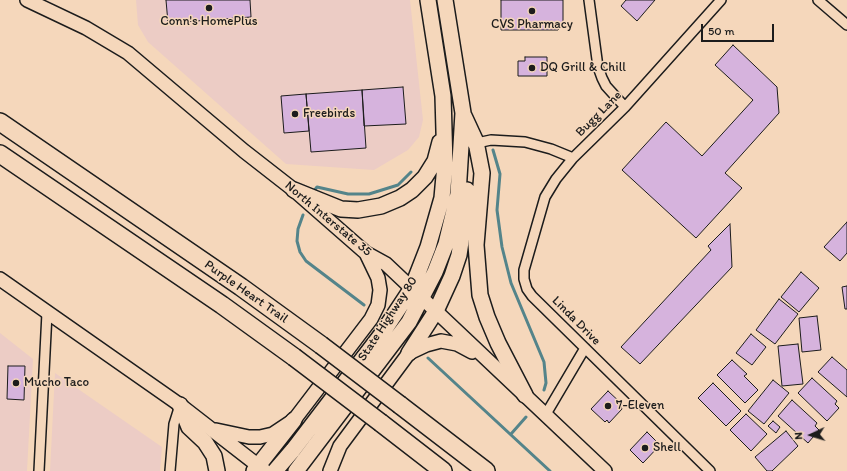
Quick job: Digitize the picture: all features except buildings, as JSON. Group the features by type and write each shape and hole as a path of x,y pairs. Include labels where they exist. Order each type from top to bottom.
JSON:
{"highway":[{"name":"Purple Heart Trail","path":"2,123 241,287 321,345 486,471"},
{"name":"Purple Heart Trail","path":"1,155 222,305 294,357 444,471"}],"main road":[{"name":"North Interstate 35","path":"27,0 86,28 128,53 244,151 294,190 366,253 386,264 605,471"},
{"path":"330,471 340,446 409,353 436,311 452,276 459,255 464,222 467,182 461,149 453,122 437,16 428,0"},
{"name":"State Highway 80","path":"275,471 381,336 412,288 428,247 442,198 445,165 445,128 443,96 428,0"},
{"name":"State Highway 80","path":"296,471 409,322 435,272 454,217 458,194 463,113 445,0"},
{"path":"463,113 476,142 482,173 476,245 480,295 498,343 525,395"},
{"path":"294,190 341,209 358,210 381,206 400,198 412,190 425,177 435,161 445,128"},
{"path":"0,279 180,405 259,469 294,420 371,319 378,305 380,290 378,278 366,253"},
{"path":"409,353 426,344 441,342 457,344 486,359"},
{"path":"180,405 189,426 205,442 214,456 217,471"},
{"path":"212,430 249,437 260,437 273,434 294,420"}],"street":[{"path":"589,0 598,67 606,86 625,107"},
{"name":"Bugg Lane","path":"573,158 625,107 722,0"},
{"path":"818,0 847,26"},
{"path":"461,149 476,142 491,140 525,142 551,149 573,158"},
{"name":"Linda Drive","path":"573,158 556,179 545,197 524,270 524,279 527,289 532,296 710,471"},
{"path":"39,471 47,312"},
{"path":"546,414 585,348"},
{"path":"170,471 174,424 180,405"}],"shaded area":[{"path":"136,0 410,0 423,120 419,137 408,150 374,170 286,164 148,42 138,25"},
{"path":"0,333 33,359 27,471 0,471"},
{"path":"55,373 162,447 160,471 50,471"}],"waterway":[{"path":"493,150 500,174 497,210 502,247 511,283 544,362 546,383 544,390"},
{"path":"314,191 317,187 348,194 369,194 398,185 411,172"},
{"path":"303,215 298,229 297,241 300,252 306,261 364,305"},
{"path":"428,358 550,471"},
{"path":"511,434 526,417"}],"place":[{"name":"Conn's HomePlus","path":"209,8"},
{"name":"CVS Pharmacy","path":"532,11"},
{"name":"DQ Grill & Chill","path":"532,68"},
{"name":"Freebirds","path":"295,114"},
{"name":"Mucho Taco","path":"16,383"},
{"name":"7-Eleven","path":"608,406"},
{"name":"Shell","path":"645,448"}]}
